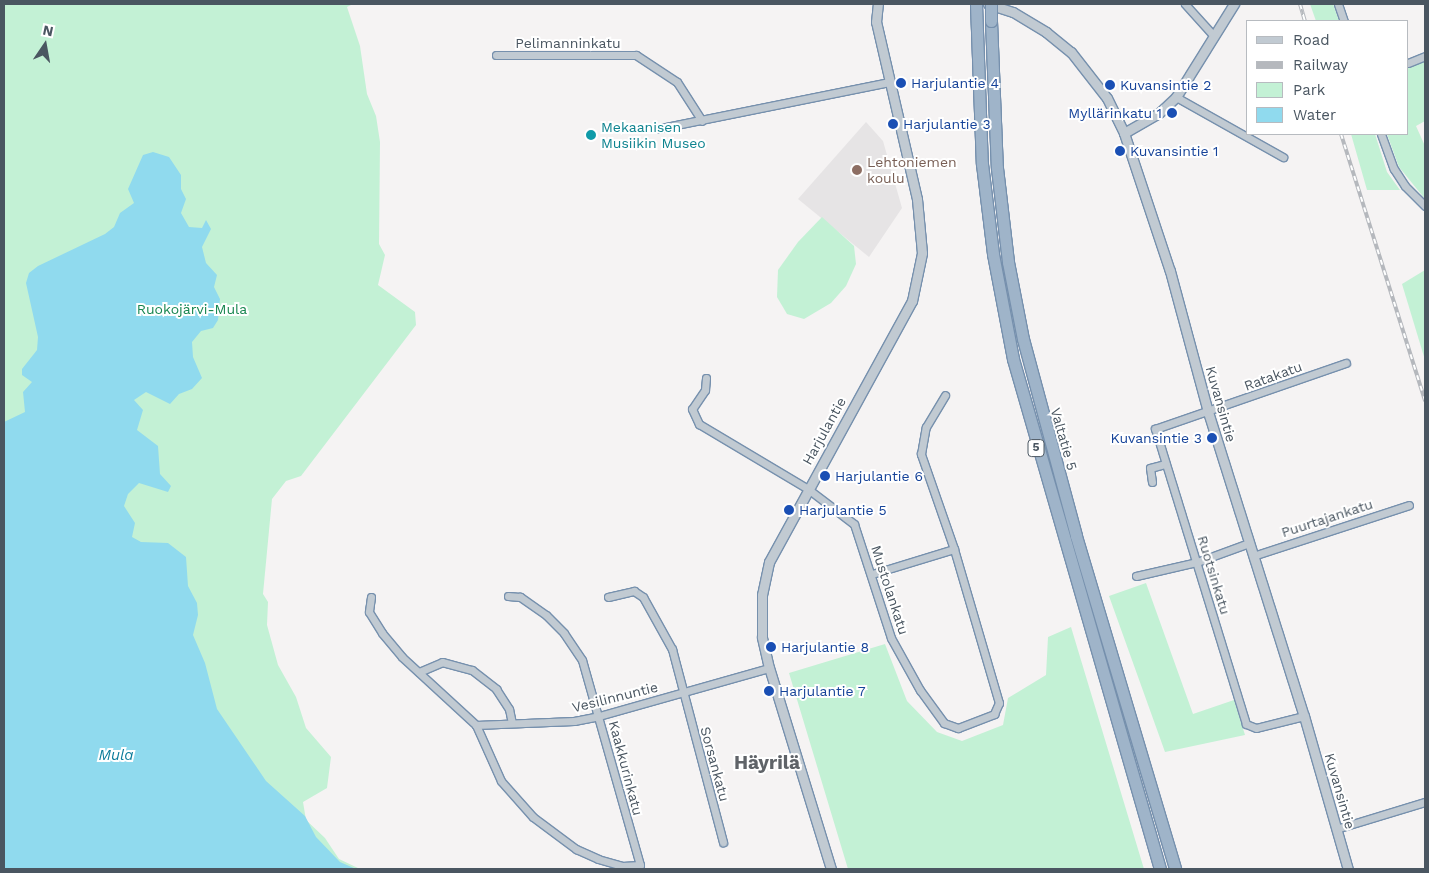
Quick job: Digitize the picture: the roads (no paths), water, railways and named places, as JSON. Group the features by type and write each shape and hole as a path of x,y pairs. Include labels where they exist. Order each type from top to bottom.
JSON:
{"highway":[{"name":"Valtatie 5","path":"990,4 998,177 1008,262 1023,339 1074,527 1175,869"},
{"name":"5","path":"976,9 982,164 993,254 1013,359 1160,869"}],"street":[{"name":"Harjulantie","path":"831,869 769,668 762,637 762,595 769,562 912,301 922,252 917,199 888,82 876,22 878,4"},
{"name":"Kuvansintie","path":"990,4 1014,12 1046,32 1071,52 1107,98 1124,133 1170,271 1208,412 1304,716 1348,869"},
{"path":"1185,4 1212,35"},
{"path":"1124,133 1159,113 1176,97 1212,35 1234,4"},
{"path":"1338,4 1344,20"},
{"name":"Pelimanninkatu","path":"496,55 636,55 677,82 702,121"},
{"path":"1409,62 1425,56"},
{"path":"656,129 888,82"},
{"path":"1176,97 1283,158"},
{"path":"1381,135 1394,169 1409,191 1425,206"},
{"name":"Ratakatu","path":"1208,412 1346,363"},
{"name":"Mustolankatu","path":"706,378 705,390 692,409 699,424 808,489 854,524 872,574 891,638 920,690 944,723 958,728 994,714 999,703 954,550 921,454 926,427 945,395"},
{"name":"Ruotsinkatu","path":"1208,412 1155,429 1246,724 1256,728 1304,716"},
{"path":"1152,482 1150,468 1165,464"},
{"name":"Puurtajankatu","path":"1254,556 1409,505"},
{"path":"1136,576 1197,562 1250,543"},
{"path":"872,574 954,550"},
{"name":"Sorsankatu","path":"608,597 634,591 643,597 672,649 682,693 723,842"},
{"name":"Kaakkurinkatu","path":"476,725 501,781 533,817 576,848 598,859 622,866 640,865 582,660 564,633 533,605 520,597 508,596"},
{"path":"370,597 369,612 382,632 419,672 476,725"},
{"path":"419,672 442,662 472,670 496,689 509,710 512,723"},
{"name":"Vesilinnuntie","path":"476,725 574,721 599,716 769,668"},
{"path":"1336,829 1425,802"}],"water":[{"name":"Mula","path":"153,152 169,157 181,175 181,189 186,199 181,213 189,227 202,228 206,220 211,229 202,247 206,263 217,275 214,287 220,299 218,320 213,328 201,331 192,342 193,357 202,378 192,389 179,394 170,404 146,392 134,400 143,410 137,430 158,446 160,474 171,486 168,492 139,483 128,494 124,506 135,523 132,537 141,542 168,543 186,557 188,586 197,603 198,615 193,635 205,663 217,709 266,781 305,816 316,837 340,862 356,869 4,869 4,422 25,412 23,392 32,382 22,375 22,369 37,350 38,337 26,283 29,273 38,266 105,234 114,227 120,213 134,203 128,189 143,155"}],"railway":[{"path":"1300,4 1305,20"},
{"path":"1341,135 1425,401"}],"place":[{"name":"Harjulantie 4","path":"901,83"},
{"name":"Kuvansintie 2","path":"1110,85"},
{"name":"Myllärinkatu 1","path":"1172,113"},
{"name":"Harjulantie 3","path":"893,124"},
{"name":"Mekaanisen Musiikin Museo","path":"591,135"},
{"name":"Kuvansintie 1","path":"1120,151"},
{"name":"Lehtoniemen koulu","path":"857,170"},
{"name":"Kuvansintie 3","path":"1212,438"},
{"name":"Harjulantie 6","path":"825,476"},
{"name":"Harjulantie 5","path":"789,510"},
{"name":"Harjulantie 8","path":"771,647"},
{"name":"Harjulantie 7","path":"769,691"}],"district":[{"name":"Häyrilä","path":"767,763"}],"park label":[{"name":"Ruokojärvi-Mula","path":"192,309"}]}
